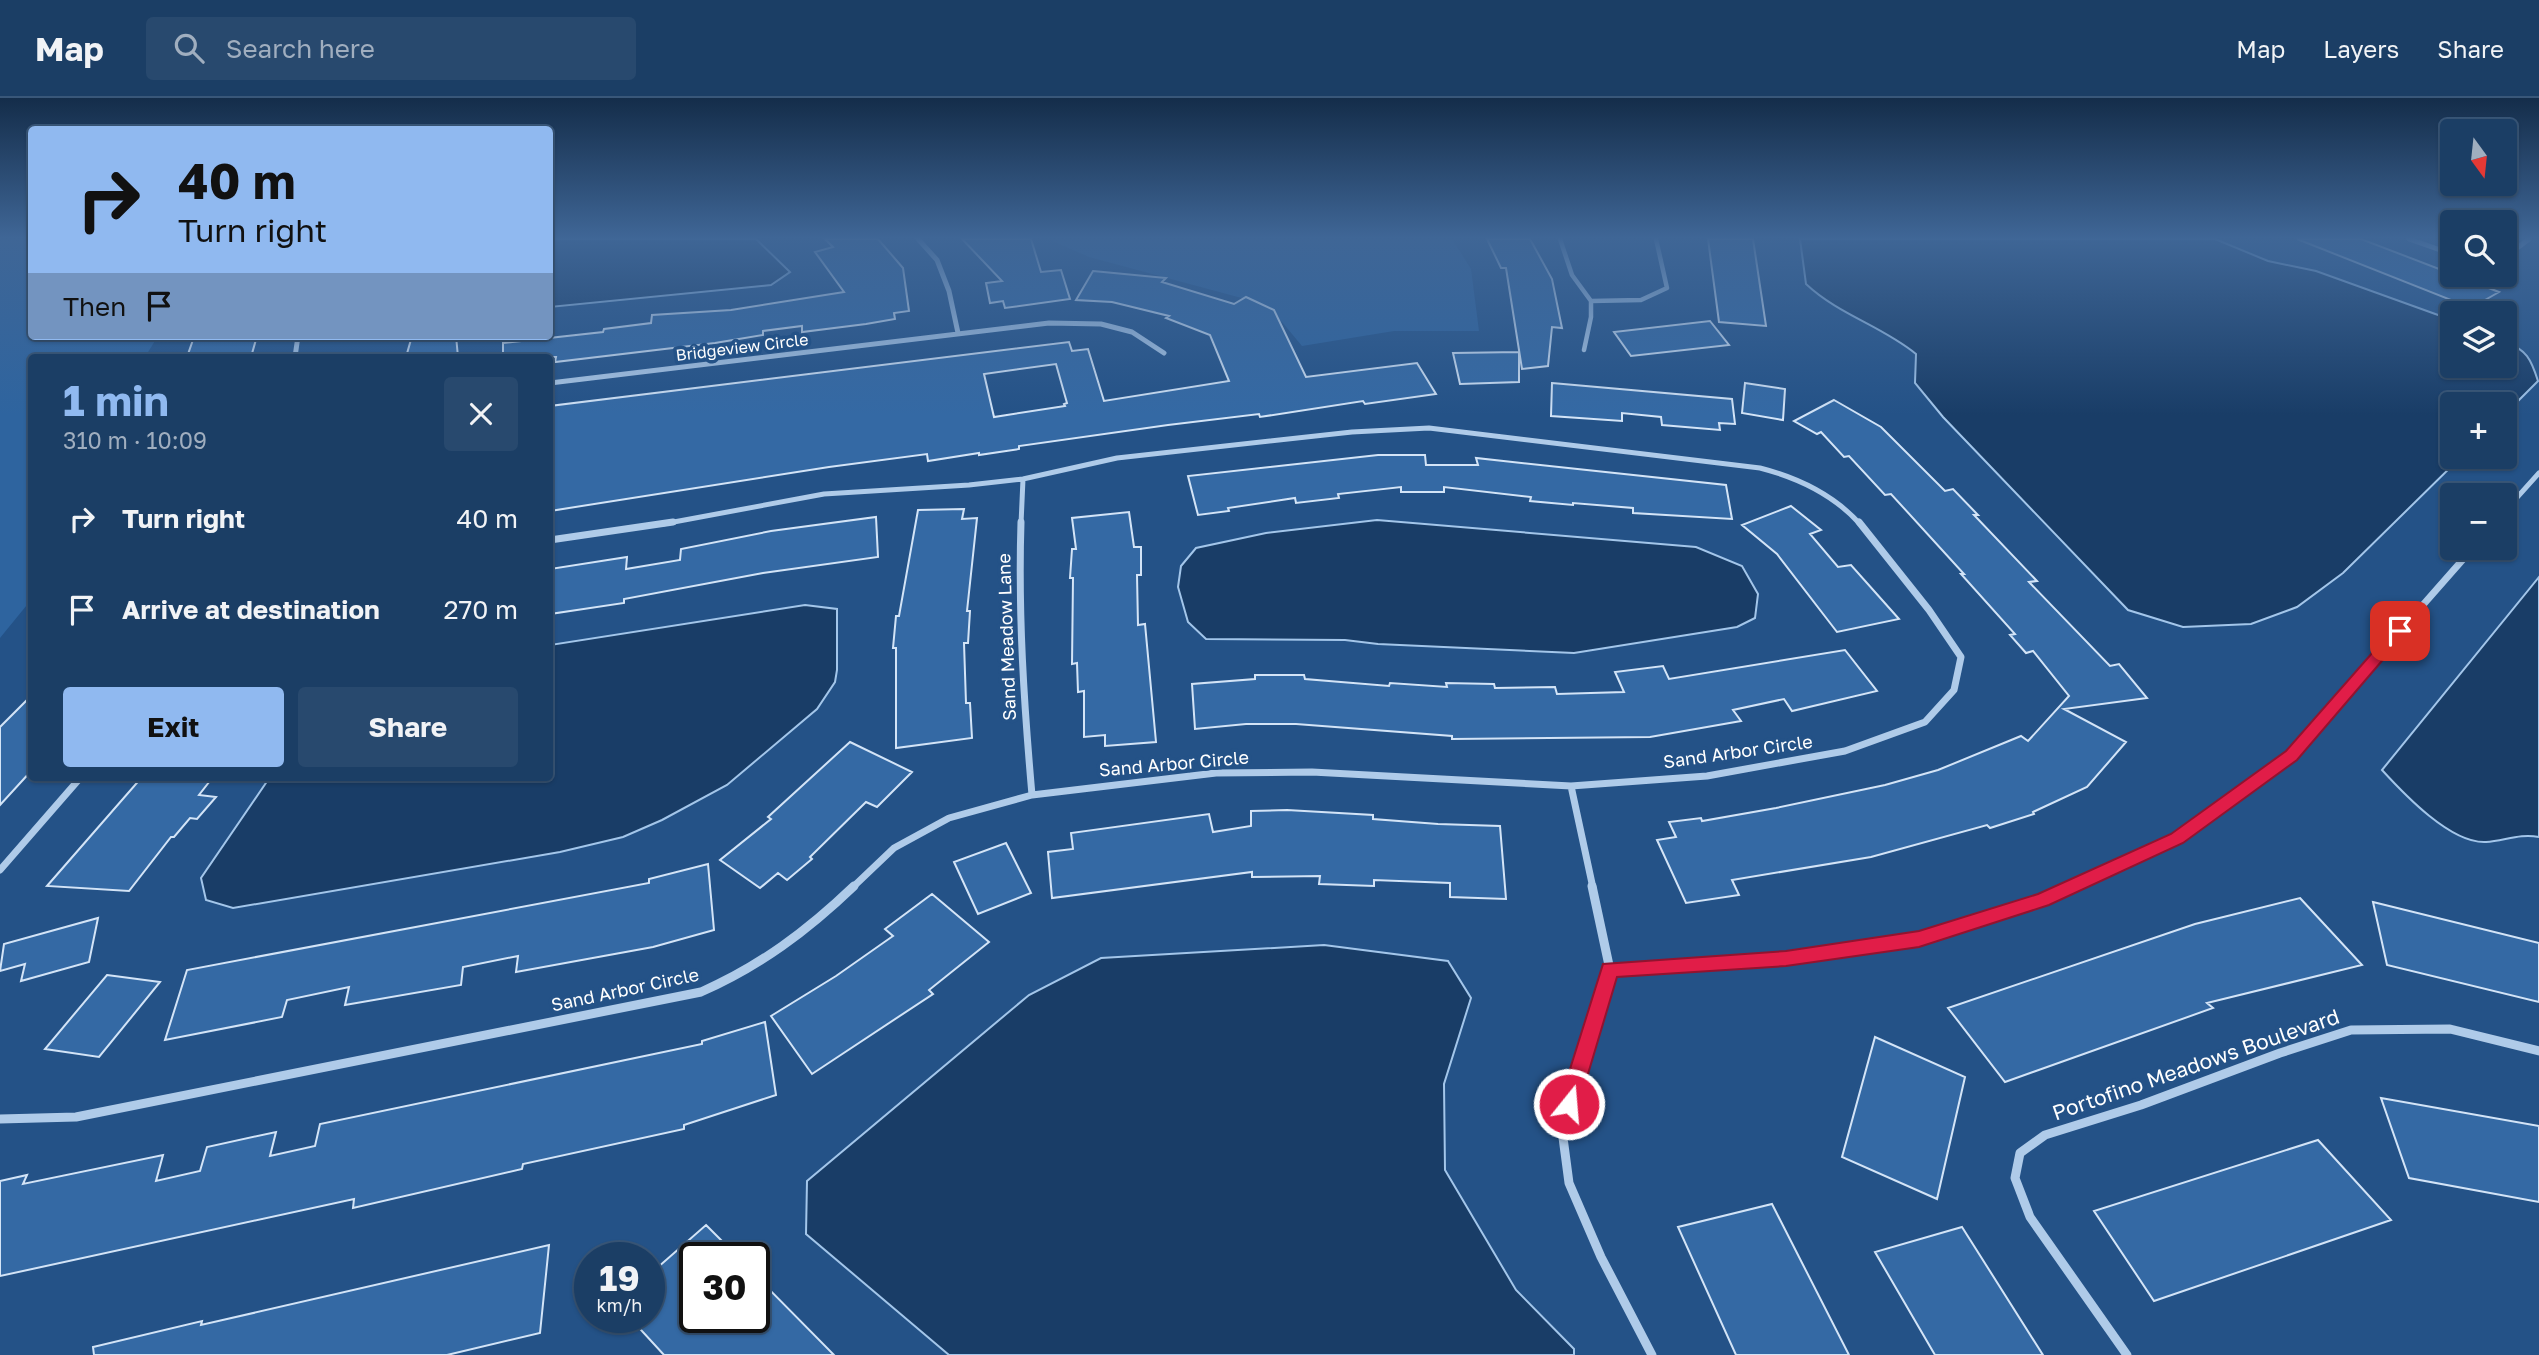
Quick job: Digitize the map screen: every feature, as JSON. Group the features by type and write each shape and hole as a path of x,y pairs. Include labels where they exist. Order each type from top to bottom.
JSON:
{"street":[{"path":"950,298 958,333"},
{"name":"Bridgeview Circle","path":"553,383 1049,323 1101,324 1132,332 1164,353"},
{"name":"Sand Arbor Circle","path":"0,1119 76,1117 701,992 744,973 818,921 894,848 949,818 1032,795 1216,773 1312,772 1571,786 1707,776 1845,751 1925,722 1954,690 1961,657 1942,624 1860,521 1831,497 1768,468 1429,428 1352,432 1117,458 1023,479 969,485 824,494 634,529 553,540"},
{"path":"2517,498 2539,473"},
{"name":"Sand Meadow Lane","path":"1023,479 1018,590 1023,697 1032,795"},
{"path":"1610,970 1786,958 1919,939 2043,900 2177,839 2291,755 2462,560"},
{"path":"0,870 78,781"},
{"path":"1571,786 1610,970 1562,1130 1569,1183 1601,1257 1652,1355"},
{"name":"Portofino Meadows Boulevard","path":"2127,1355 2030,1217 2015,1178 2020,1153 2045,1135 2141,1105 2280,1053 2351,1030 2450,1028 2539,1051"}],"lane":[{"path":"1584,350 1591,317 1589,298"},
{"path":"1591,301 1637,301 1654,298"}],"shaded area":[{"path":"0,298 28,298 28,340 156,340 147,354 28,354 28,604 0,638"},
{"path":"553,298 644,298 553,307"},
{"path":"1240,298 1475,298 1479,331 1394,331 1302,346 1282,322 1249,300"},
{"path":"1823,298 2390,298 2440,316 2440,378 2517,378 2517,347 2527,356 2538,381 2517,402 2517,392 2440,392 2440,469 2449,469 2343,573 2297,607 2251,624 2183,627 2128,610 1943,417 1915,383 1916,354"},
{"path":"1377,520 1696,547 1742,566 1758,594 1755,618 1737,627 1574,653 1378,644 1345,640 1206,639 1188,622 1178,587 1181,566 1196,548 1266,533"},
{"path":"2539,577 2539,837 2486,842 2472,840 2458,835 2429,816 2382,770"},
{"path":"805,605 837,609 835,682 817,709 727,785 662,820 623,837 560,852 233,908 206,900 201,878 267,781 553,781 553,645"},
{"path":"1324,945 1448,961 1471,998 1444,1084 1445,1170 1516,1290 1574,1349 1574,1355 949,1355 806,1234 807,1181 1029,995 1101,958"}],"building":[{"path":"808,298 907,298 909,311 894,313 895,319 866,324 802,332 802,326 763,331 763,335 715,343 555,362 556,357 553,357 553,354 503,354 503,343 553,340 553,338 651,323 652,315 731,310"},
{"path":"989,298 1070,299 1005,308 1003,301 990,303"},
{"path":"1077,298 1213,298 1234,304 1247,298 1274,310 1306,377 1417,363 1436,394 1365,404 1363,401 1260,417 1259,414 1168,425 1019,446 1019,449 979,455 928,461 927,454 553,511 553,406 1069,342 1072,351 1088,349 1104,401 1229,381 1210,335 1166,318 1169,316 1112,302 1076,300","holes":["1056,364 1067,403 1065,406 994,417 984,374"]},
{"path":"1511,298 1556,298 1562,328 1552,327 1548,366 1522,369"},
{"path":"1716,298 1762,298 1766,326 1719,322"},
{"path":"2445,298 2489,298 2483,301 2453,301"},
{"path":"1710,321 1729,345 1631,356 1614,332"},
{"path":"193,340 256,340 252,354 188,354"},
{"path":"411,340 456,340 458,354 407,354"},
{"path":"1519,352 1519,382 1460,384 1453,353"},
{"path":"1552,383 1732,399 1735,424 1719,423 1720,430 1662,425 1661,417 1622,413 1622,421 1551,416"},
{"path":"1745,383 1785,389 1783,420 1742,413"},
{"path":"1834,400 1881,427 1945,491 1953,489 2037,581 2029,582 2110,666 2119,664 2147,698 2064,709 2126,742 2087,787 2033,812 2034,814 1990,828 1987,825 1871,857 1732,880 1739,895 1686,903 1657,840 1676,837 1669,822 1701,818 1702,821 1776,808 1885,785 1938,770 2021,736 2028,741 2069,696 2033,651 2026,653 2010,635 2015,634 1891,494 1885,495 1849,456 1844,457 1821,432 1817,434 1794,421"},
{"path":"1378,455 1425,455 1426,465 1478,465 1476,458 1726,485 1732,519 1633,513 1633,508 1530,501 1531,497 1444,487 1444,492 1401,492 1401,487 1338,494 1339,498 1296,503 1295,498 1198,515 1188,476"},
{"path":"1791,506 1821,530 1810,534 1838,567 1851,565 1899,619 1837,632 1777,554 1742,525"},
{"path":"964,509 962,519 977,518 967,611 970,611 968,643 964,643 966,703 970,703 972,738 896,748 896,648 893,648 896,616 899,616 918,510"},
{"path":"1129,512 1134,547 1141,547 1141,575 1137,575 1138,625 1145,624 1156,742 1105,746 1105,735 1084,737 1084,691 1078,692 1077,663 1072,664 1073,578 1070,578 1072,549 1076,549 1072,518"},
{"path":"876,517 878,557 763,573 624,599 624,603 553,614 553,569 627,557 626,569 680,560 681,549 771,531"},
{"path":"1845,650 1877,691 1792,711 1784,699 1733,710 1741,721 1650,737 1452,739 1452,736 1296,724 1246,724 1195,729 1192,684 1255,679 1255,675 1304,675 1305,679 1389,686 1390,683 1447,687 1446,683 1494,684 1495,688 1555,687 1557,694 1624,692 1615,672 1663,666 1669,679"},
{"path":"28,699 28,774 0,805 0,727"},
{"path":"850,742 912,772 877,807 866,802 810,857 812,859 787,880 778,873 760,888 720,860 771,819 768,817"},
{"path":"139,781 210,781 199,795 216,797 197,819 190,818 174,837 171,837 129,891 47,886"},
{"path":"1287,810 1373,815 1373,819 1438,824 1500,826 1506,899 1450,897 1450,883 1374,880 1374,886 1319,884 1320,876 1252,877 1252,872 1052,898 1048,852 1073,849 1071,833 1209,814 1213,832 1251,826 1251,811"},
{"path":"1006,843 1031,893 978,914 954,862"},
{"path":"708,864 714,930 653,947 516,972 518,956 463,967 461,985 345,1005 349,987 287,1000 282,1017 165,1040 187,970 649,883 649,879"},
{"path":"932,894 989,942 929,990 933,994 812,1074 771,1016 836,976 893,936 885,929"},
{"path":"2300,898 2362,965 2207,1003 2213,1008 2005,1082 1948,1008 2195,924"},
{"path":"2373,902 2539,943 2539,1002 2387,965"},
{"path":"98,918 89,962 21,981 25,964 0,971 4,944"},
{"path":"107,975 160,982 99,1057 45,1049"},
{"path":"765,1022 776,1095 684,1125 684,1129 523,1164 522,1169 353,1208 354,1199 0,1276 0,1181 27,1175 23,1184 163,1155 156,1181 200,1171 207,1147 276,1132 270,1156 315,1146 320,1124 702,1044 702,1041"},
{"path":"1875,1037 1965,1077 1937,1199 1842,1157"},
{"path":"2381,1098 2539,1126 2539,1202 2409,1178"},
{"path":"2318,1140 2391,1220 2154,1301 2094,1211"},
{"path":"1772,1204 1849,1355 1736,1355 1678,1227"},
{"path":"706,1225 723,1242 687,1242"},
{"path":"1962,1227 2043,1355 1935,1355 1875,1252"},
{"path":"549,1245 540,1333 447,1355 94,1355 93,1347 202,1321 201,1325"},
{"path":"679,1249 679,1333 770,1333 770,1290 834,1355 664,1355 644,1333 665,1333 665,1261"}],"route":[{"path":"1569,1104 1610,970 1786,958 1919,939 2043,900 2177,839 2291,755 2400,631"}]}
